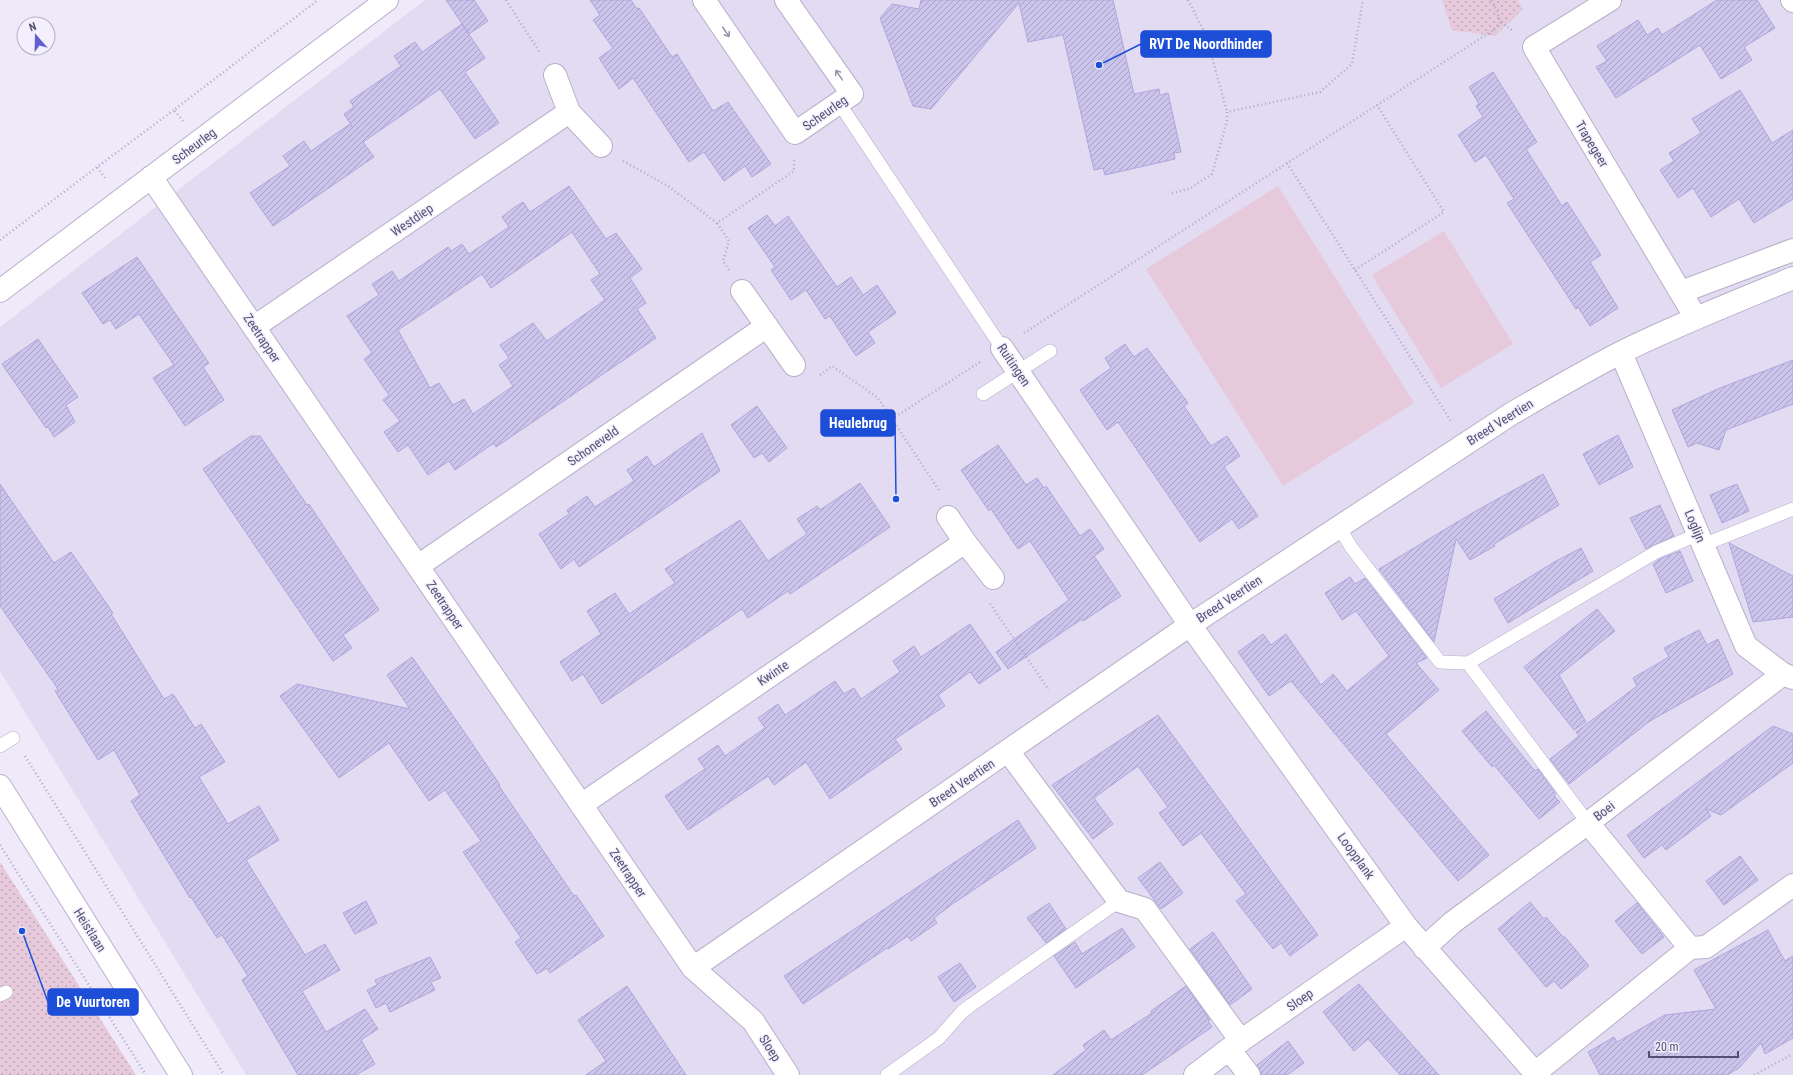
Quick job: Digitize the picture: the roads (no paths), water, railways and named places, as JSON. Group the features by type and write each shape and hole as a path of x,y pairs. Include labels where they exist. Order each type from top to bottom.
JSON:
{"street":[{"name":"Scheurleg","path":"0,291 387,0"},
{"name":"Scheurleg","path":"704,0 795,133 852,94 786,0"},
{"name":"Trapegeer","path":"1610,0 1534,47 1696,318"},
{"path":"555,75 569,112 601,146"},
{"name":"Westdiep","path":"254,327 569,112"},
{"name":"Zeetrapper","path":"151,177 693,968 753,1021"},
{"path":"1681,292 1793,250"},
{"name":"Breed Veertien","path":"693,968 1190,625 1511,414 1564,383 1622,353 1696,318 1793,278"},
{"path":"742,291 794,365"},
{"name":"Schoneveld","path":"418,566 768,326"},
{"name":"Ruitingen","path":"1002,348 1190,625"},
{"name":"Loglijn","path":"1622,353 1746,646 1788,676"},
{"path":"948,517 993,578"},
{"name":"Kwinte","path":"581,805 965,542"},
{"name":"Loopplank","path":"1190,625 1406,926 1536,1074"},
{"name":"Boei","path":"1424,948 1453,922 1788,676"},
{"path":"1008,751 1119,901 1145,909 1235,1045 1249,1075"},
{"name":"Heistlaan","path":"0,786 181,1075"},
{"path":"1588,823 1690,948"},
{"path":"1536,1074 1690,948 1706,947 1793,885"},
{"name":"Sloep","path":"1195,1075 1235,1045 1406,926"},
{"name":"Sloep","path":"753,1021 788,1075"}],"lane":[{"name":"Ruitingen","path":"839,103 1002,348"},
{"path":"983,394 1050,351"},
{"path":"1339,527 1352,547 1440,662 1468,663 1656,552 1701,540 1793,509"},
{"path":"1468,663 1588,823"},
{"path":"0,746 13,738"},
{"path":"887,1075 939,1038 962,1012 971,1005 1119,901"}],"place":[{"name":"RVT De Noordhinder","path":"1099,65"},
{"name":"Heulebrug","path":"896,499"},
{"name":"De Vuurtoren","path":"22,931"}]}
